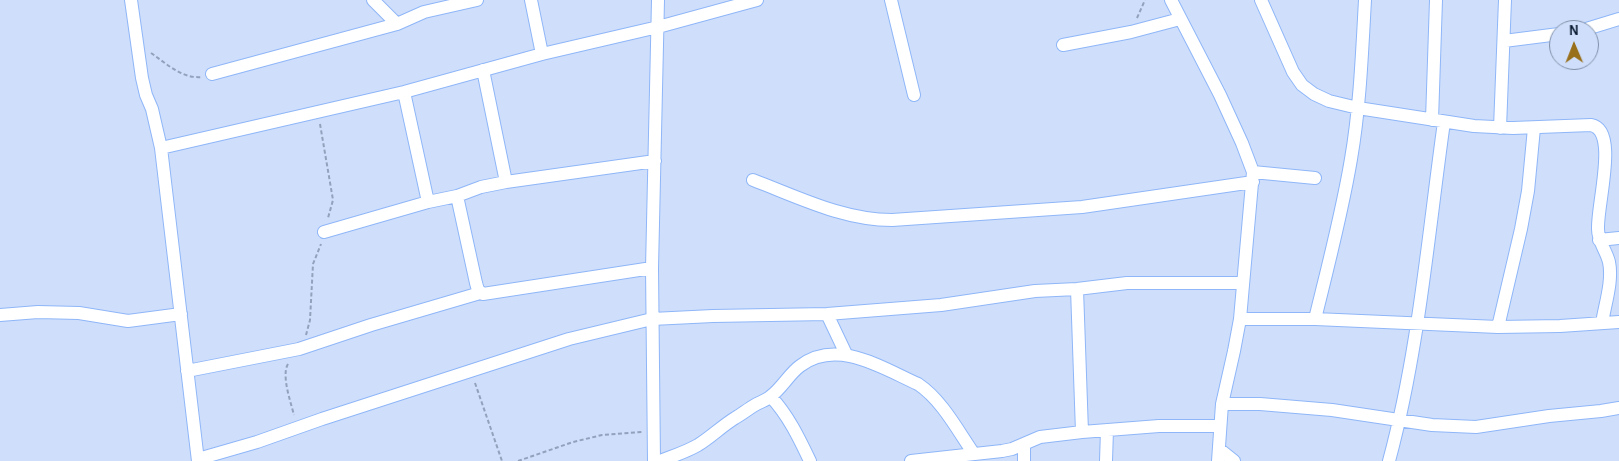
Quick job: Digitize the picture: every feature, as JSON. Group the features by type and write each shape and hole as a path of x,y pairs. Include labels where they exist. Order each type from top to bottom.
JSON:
{"street":[{"path":"131,0 142,78 146,95 152,108 161,148 198,460 569,339 652,319 827,314 941,305 1035,291 1077,289 1127,283 1243,283"},
{"path":"372,0 397,24"},
{"path":"212,74 397,24 424,12 477,0"},
{"path":"531,0 542,54"},
{"path":"654,461 652,268 658,0"},
{"path":"161,148 404,92 542,54 658,28 757,0"},
{"path":"891,0 914,95"},
{"path":"1171,0 1220,95 1242,143 1253,177 1240,319 1222,404 1218,455 1234,461"},
{"path":"1261,0 1293,72 1302,86 1329,101 1358,108 1438,121 1500,128 1592,125 1603,128 1609,133 1614,144 1615,157 1612,174 1598,220 1599,240 1609,262 1610,279 1602,322"},
{"path":"1315,319 1345,194 1358,108 1365,0"},
{"path":"1389,461 1400,420 1418,323 1438,121 1436,0"},
{"path":"1500,128 1505,0"},
{"path":"1064,45 1131,32 1180,19"},
{"path":"1599,25 1619,19"},
{"path":"1504,41 1549,35"},
{"path":"483,70 506,182"},
{"path":"404,92 428,202"},
{"path":"1498,327 1521,230 1529,183 1534,128"},
{"path":"324,232 428,202 457,196 481,187 655,161"},
{"path":"752,180 836,211 862,218 892,220 1082,207 1253,177 1315,178"},
{"path":"457,196 476,283 480,293"},
{"path":"1599,240 1619,238"},
{"path":"187,371 299,349 371,324 480,293 486,294 652,268"},
{"path":"1077,289 1082,432"},
{"path":"0,314 38,312 79,313 128,320 180,314"},
{"path":"827,314 846,354"},
{"path":"1240,319 1315,319 1498,327 1560,326 1619,322"},
{"path":"660,461 698,445 731,420 771,397 792,373 812,359 822,355 846,354 860,358 918,384 939,405 974,454"},
{"path":"771,397 781,407 794,427 810,461"},
{"path":"1222,404 1260,404 1332,410 1432,425 1476,427 1619,408"},
{"path":"911,461 1012,449 1040,437 1082,432 1159,426 1220,426"},
{"path":"1106,461 1107,430"},
{"path":"1024,444 1024,461"}],"path":[{"path":"1131,32 1145,0"},
{"path":"137,43 183,75 192,78 212,74"},
{"path":"298,428 288,391 286,368 299,349 310,320 312,264 333,200 318,112"},
{"path":"472,372 502,461"},
{"path":"518,461 573,442 602,436 654,431"}]}
